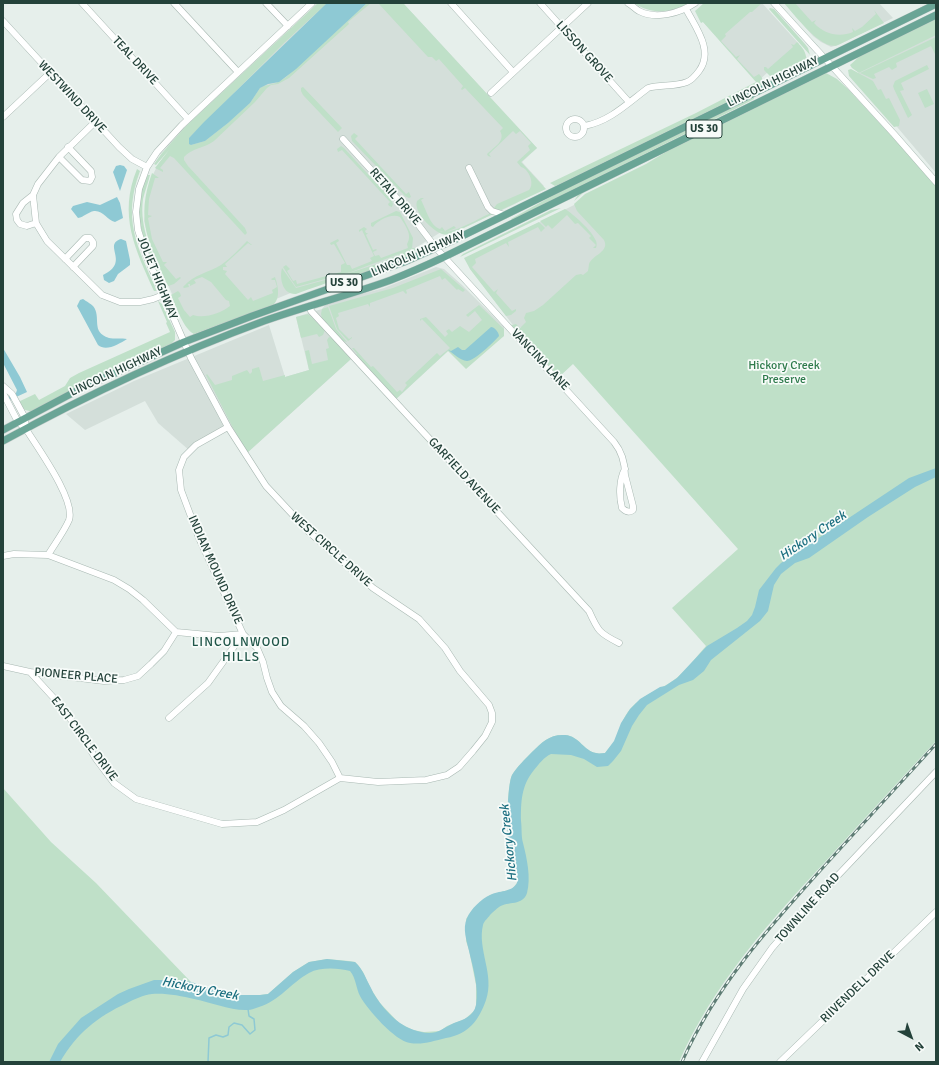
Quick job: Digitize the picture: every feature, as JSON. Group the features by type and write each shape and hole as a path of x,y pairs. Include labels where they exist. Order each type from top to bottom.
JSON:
{"main road":[{"name":"US 30","path":"825,59 936,4"},
{"name":"US 30","path":"832,66 936,15"},
{"name":"LINCOLN HIGHWAY","path":"3,430 82,388 184,342 404,262 436,248 825,59"},
{"name":"LINCOLN HIGHWAY","path":"3,441 98,392 188,351 265,321 390,280 444,257 832,66"}],"street":[{"name":"TEAL DRIVE","path":"82,3 188,119"},
{"path":"174,3 238,72"},
{"path":"266,3 288,26"},
{"name":"JOLIET HIGHWAY","path":"188,351 141,241 136,220 136,201 142,177 157,152 188,119 312,3"},
{"path":"450,3 513,72"},
{"name":"LISSON GROVE","path":"540,3 629,102"},
{"path":"491,92 588,3"},
{"path":"628,3 640,11 653,14 671,14 686,9 695,3"},
{"path":"774,3 936,182"},
{"path":"584,126 595,125 605,120 648,88 655,85 680,84 689,81 696,75 702,67 705,58 705,49 702,39 686,9"},
{"name":"WESTWIND DRIVE","path":"3,22 119,147 132,159 147,167"},
{"path":"3,117 50,73"},
{"path":"96,122 68,147 46,172 38,184 33,195 36,223 47,241 102,295 120,302 140,302 163,295"},
{"name":"RETAIL DRIVE","path":"343,139 404,206 444,257"},
{"path":"59,157 82,180 87,182 90,181 92,177 91,171 68,147"},
{"path":"469,168 488,207 492,211 505,215"},
{"path":"33,195 23,202 16,214 17,220 20,224 27,226 36,223"},
{"path":"65,259 85,238 90,238 93,242 93,246 74,267"},
{"name":"VANCINA LANE","path":"444,257 614,442 622,455 625,464 625,469 625,474 633,506 633,510 631,512 622,508 620,502 622,475 625,469"},
{"name":"GARFIELD AVENUE","path":"310,306 311,311 589,611 598,630 619,643"},
{"name":"WEST CIRCLE DRIVE","path":"188,351 228,427 266,486 308,531 373,588 419,619 445,648 460,671 489,706 492,713 492,722 485,736 459,767 447,775 426,780 378,782 340,778"},
{"path":"3,386 14,396 25,418 26,429"},
{"path":"5,398 18,422 26,429 64,491 70,507 69,519 48,555"},
{"name":"INDIAN MOUND DRIVE","path":"228,427 196,445 184,457 179,470 181,490 199,538 243,634 257,648 272,692 281,706 304,726 319,743 332,762 340,778"},
{"path":"3,556 14,554 48,555 114,580 129,589 176,632 219,636 243,634"},
{"name":"PIONEER PLACE","path":"3,666 30,672 104,681 124,680 138,676 151,664 164,651 176,632"},
{"path":"170,718 208,683 243,634"},
{"name":"EAST CIRCLE DRIVE","path":"30,672 62,708 114,783 136,799 222,824 257,822 284,810 340,778"},
{"name":"TOWNLINE ROAD","path":"702,1062 744,989 772,948 806,909 936,772"},
{"name":"RIIVENDELL DRIVE","path":"780,1062 936,912"}],"shaded area":[{"path":"318,3 403,3 537,148 522,162 544,186 515,204 451,234 441,232 417,247 410,254 293,292 247,311 187,326 150,243 144,221 151,178 159,163 170,150 167,147 191,121"},
{"path":"762,3 799,44 757,82 703,22"},
{"path":"784,3 879,3 893,18 831,47 813,36"},
{"path":"936,34 936,173 887,115 857,74"},
{"path":"584,200 662,283 516,329 470,269 466,259"},
{"path":"436,267 444,269 504,327 504,336 448,351 393,402 360,366 351,359 247,453 228,427 190,451 158,423 145,401 85,430 66,414 134,381 269,325 285,377 309,370 296,317 322,309 326,304 332,302 384,288"}],"green space":[{"path":"318,3 327,3 284,43 189,138 191,145 205,141 250,103 260,88 276,83 285,78 367,3 371,3 348,22 349,24 289,78 267,88 255,102 214,141 187,154 184,157 184,160 188,166 245,228 247,233 245,235 174,158 170,156 160,168 163,172 155,168 169,150 156,165 154,164 186,126"},
{"path":"378,3 403,3 537,148 521,162 546,189 501,210 493,209 497,204 529,190 531,187 529,174 517,162 530,150 528,146 531,143 520,131 516,134 513,131 489,154 491,157 488,156 487,154 500,141 500,131 503,128 465,88 462,90 461,89 463,86 439,59 436,61 432,57 428,57"},
{"path":"634,3 689,3 668,11 655,11 641,7"},
{"path":"704,3 762,3 725,34 726,36 721,41 736,57 740,55 737,59 754,77 759,74 763,82 762,85 558,185 555,186 550,183 696,113 756,82 703,22 701,23 695,11"},
{"path":"784,3 795,3 812,22 816,20 814,23 818,27 822,30 837,35 848,34 853,32 852,28 855,31 862,27 876,14 874,10 884,23 838,45 831,46 824,43 809,31"},
{"path":"769,9 774,9 805,44 810,55"},
{"path":"935,19 936,35 859,73 850,65 861,55"},
{"path":"936,37 936,56 931,46 896,63 897,67 892,70 889,67 874,74 876,78 873,79 860,73"},
{"path":"797,42 804,50 807,60 797,68 778,78 770,76 764,70 764,67 768,69 793,47 791,44 794,45"},
{"path":"927,65 929,69 901,83 904,90 900,91 912,115 908,118 893,86 895,81"},
{"path":"851,69 873,81 878,90 881,89 886,99 889,98 900,120 899,126 894,127 849,76 848,70"},
{"name":"Hickory Creek Preserve","path":"826,73 837,79 848,89 936,184 936,741 783,908 743,956 708,1007 679,1062 3,1062 3,788 51,842 96,883 191,982 231,995 268,994 293,972 309,962 327,959 349,961 355,962 358,965 380,1003 399,1023 413,1030 424,1032 440,1031 447,1026 465,1019 475,1010 476,985 466,941 466,919 473,909 490,895 512,889 517,883 508,842 508,800 512,775 521,763 539,745 547,739 555,736 570,736 592,752 605,753 615,741 623,720 631,708 641,699 674,680 687,668 706,646 672,608 738,549 573,364 559,377 516,329 514,330 511,324 516,324 520,328 526,322 524,318 526,313 534,311 543,305 576,275 583,275 588,271 591,261 605,248 604,240 577,211 574,204 585,194 646,164 667,151"},
{"path":"303,87 342,128 338,132 303,95 301,88"},
{"path":"927,89 934,104 925,108 918,93"},
{"path":"753,97 754,99 733,110 512,220 511,219 559,192"},
{"path":"354,133 358,136 355,139 406,194 409,192 411,197 409,198 405,196 352,141 351,136"},
{"path":"341,146 391,199 393,204 392,207 388,204 390,202 342,150 338,152 337,149"},
{"path":"640,164 583,193 574,201 578,195"},
{"path":"137,169 140,171 132,204 134,232 143,259 157,291 154,291 147,276 131,232 129,202 131,186"},
{"path":"152,173 159,178 155,178 149,199 148,215 152,216 148,218 152,239 163,262 167,262 164,265 176,279 181,278 174,284 168,286 155,257 146,231 145,205 147,190"},
{"path":"148,175 150,175 143,199 143,221 148,242 165,282 162,283 145,244 139,216 139,202 142,188"},
{"path":"424,198 421,200 434,224 440,229 442,227 445,231 454,226 456,228 447,231 458,229 491,213 493,214 446,235 433,229 424,220 418,210 417,205 417,201"},
{"path":"561,208 460,257 463,254 551,210"},
{"path":"565,209 590,231 596,241 597,245 596,248 593,248 596,245 589,238 591,236 578,223 575,224 567,215 552,229 548,225 546,227 540,221"},
{"path":"396,211 400,212 413,238 412,249 351,272 296,287 283,267 286,265 290,269 287,271 293,281 296,280 297,284 341,272 341,265 345,263 334,244 331,245 330,243 338,239 339,241 336,243 347,265 350,265 352,269 372,261 370,258 374,256 362,230 359,232 359,230 364,227 367,229 365,231 368,233 366,235 373,250 377,250 373,252 375,256 379,255 381,258 408,248 407,244 409,241 409,234 400,217 389,217 375,224 373,227 371,226 371,223"},
{"path":"539,222 545,228 541,232 538,227 508,242 509,247 506,243 475,259 476,263 472,267 494,292 498,289 496,293 512,311 516,309 516,311 511,315 506,316 470,269 464,258"},
{"path":"247,241 252,245 248,243 225,264 227,267 223,267 223,270 227,271 225,274 248,300 251,297 253,301 273,293 272,290 277,287 275,280 271,279 275,277 277,284 278,292 276,302 273,305 194,334 183,322 171,295 178,291 180,293 181,296 178,298 184,310 190,317 193,315 212,315 230,306 229,301 226,300 211,282 202,277 194,280 196,283 190,286 190,284 188,284 189,287 183,287 196,276 221,265"},
{"path":"413,248 417,249 410,255 391,265 334,281 296,294 288,292 283,286 281,277 282,268 296,288 380,263"},
{"path":"441,269 465,290 463,292 458,289 457,290 445,278 442,280 440,276 406,290 406,294 403,291 370,303 370,307 368,304 338,313 339,316 336,318 339,329 349,339 352,337 348,341 337,329 329,306 393,288"},
{"path":"158,301 162,304 175,332 175,340 171,344 102,375 32,411 24,409 18,402 35,394 39,400 65,386 70,378 79,373 170,332"},
{"path":"479,305 504,329 504,336 466,369 448,351 396,399 356,355 357,354 352,348 354,348 371,367 373,366 397,392 400,390 402,392 407,385 405,383 437,353 440,356 450,348 422,319 420,321 420,319 426,317 445,337 448,334 446,331 449,329 452,332 460,326 469,332 482,320 475,311 468,317 466,315"},
{"path":"328,307 336,329 347,342 343,341 322,318 322,309"},
{"path":"308,314 325,330 323,335 319,337 317,334 301,338 296,317"},
{"path":"329,337 332,338 351,359 247,453 206,375 207,374 215,385 232,380 232,376 247,370 250,374 252,369 259,367 263,381 285,375 285,377 309,370 305,351 309,350 312,364 328,360 326,349 329,348 327,340"}],"water":[{"path":"327,3 367,3 296,69 279,82 268,84 260,88 250,103 228,123 205,141 191,145 189,144 189,138 204,122"},
{"path":"116,166 124,166 127,170 120,191 113,172"},
{"path":"117,197 120,203 123,218 115,222 97,211 78,218 71,209 73,206 87,202 100,205"},
{"path":"121,239 126,241 130,265 118,274 114,281 109,283 104,280 103,275 111,270 115,265 116,259 114,245"},
{"path":"83,299 93,306 97,315 98,328 103,335 109,338 127,339 116,345 105,348 98,345 77,306 80,300"},
{"path":"491,327 496,330 499,336 484,351 474,358 467,361 457,357 448,350 451,351 458,347 465,350"},
{"path":"3,348 27,392 3,403 3,400 16,393 17,390 3,363"},
{"name":"Hickory Creek","path":"936,468 936,477 915,487 868,517 809,558 795,563 781,574 774,585 768,611 760,621 711,660 704,671 693,680 679,685 647,705 632,726 621,751 608,766 597,767 584,759 571,755 551,754 538,765 526,782 522,801 522,838 529,874 527,893 519,902 499,907 485,921 482,934 482,943 487,972 488,991 480,1014 467,1029 454,1036 428,1042 410,1043 404,1041 389,1031 369,1009 360,996 354,977 350,971 340,969 324,969 309,973 273,1001 249,1010 235,1009 173,995 152,994 142,996 116,1008 97,1020 73,1043 60,1062 49,1062 58,1044 81,1018 118,994 129,989 154,980 181,980 231,995 268,994 293,972 309,962 327,959 355,962 362,971 376,998 396,1020 409,1028 425,1033 436,1032 471,1015 476,1005 477,991 474,971 465,935 465,926 469,915 483,899 493,893 508,890 517,883 508,842 507,823 510,781 512,775 519,766 543,742 551,737 560,735 574,738 592,752 605,753 614,741 621,723 630,709 640,699 677,678 707,646 747,621 752,615 759,590 781,563 909,478"}],"waterway":[{"path":"208,1062 209,1038 216,1035 223,1037 228,1035 229,1027 234,1023 242,1025 250,1034 255,1030 254,1019 249,1016 248,1009"}],"railway":[{"path":"682,1062 711,1007 728,981 766,932 936,744"}],"district":[{"name":"LINCOLNWOOD HILLS","path":"241,650"}]}
